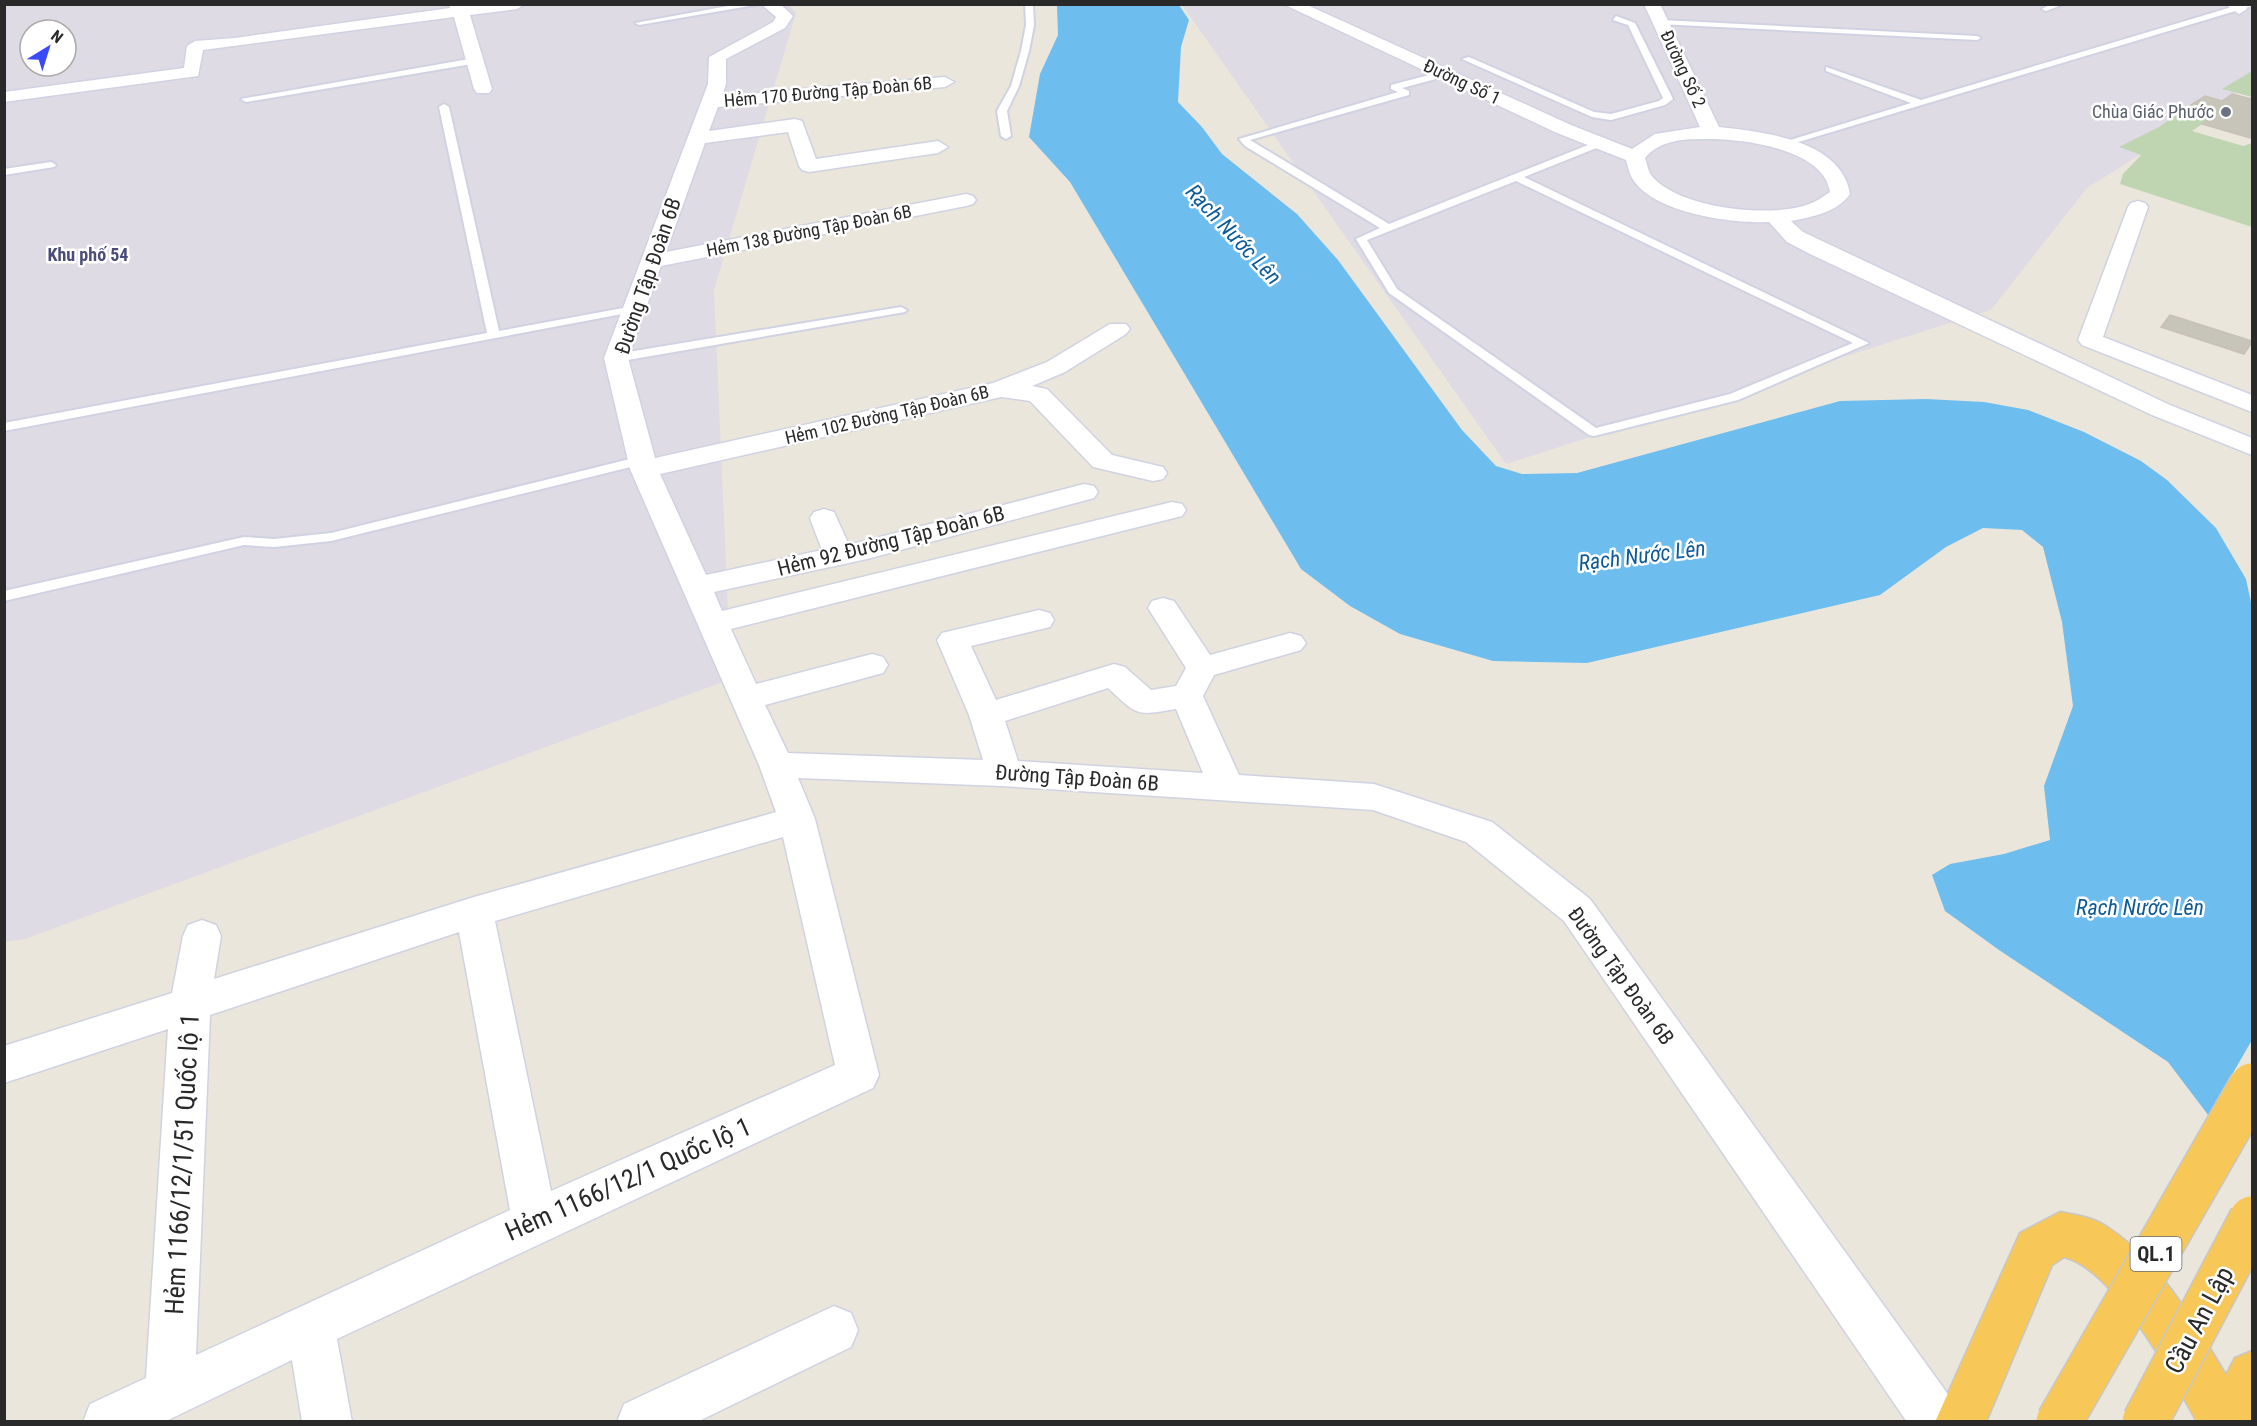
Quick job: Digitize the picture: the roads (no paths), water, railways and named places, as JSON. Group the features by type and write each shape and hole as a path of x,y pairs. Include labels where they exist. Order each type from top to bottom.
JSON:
{"highway":[{"name":"QL.1","path":"2059,1422 2253,1086"},
{"name":"Cầu An Lập","path":"2145,1422 2253,1219"},
{"path":"1960,1422 2036,1249 2044,1239 2064,1234 2092,1244 2112,1257 2136,1283 2170,1331 2227,1422 2253,1374"}],"street":[{"path":"4,97 192,72 195,46 218,42 235,43 461,8 517,4"},
{"name":"Đường Tập Đoàn 6B","path":"769,4 785,16 779,25 718,57 717,84 616,358 643,465 776,765 1001,773 1374,797 1479,832 1577,910 1937,1422"},
{"name":"Đường Số 1","path":"1292,4 1444,74 1516,103 1635,157"},
{"name":"Đường Số 2","path":"1652,4 1712,133"},
{"path":"461,8 483,89"},
{"name":"Hẻm 170 Đường Tập Đoàn 6B","path":"710,102 945,82"},
{"path":"697,138 795,125 808,166 938,147"},
{"path":"1712,133 1741,135 1782,144 1801,151 1829,168 1841,186 1840,195 1823,209 1807,214 1776,217 1719,212 1677,200 1646,183 1634,165 1635,157 1650,143 1663,138 1712,133"},
{"name":"Hẻm 138 Đường Tập Đoàn 6B","path":"652,261 966,200"},
{"path":"2138,207 2090,340 2253,404"},
{"path":"1776,217 1795,237 1818,249 2152,406 2253,447"},
{"name":"Hẻm 102 Đường Tập Đoàn 6B","path":"643,465 1001,389 1056,367 1118,330"},
{"path":"1001,389 1038,393 1103,461 1153,473"},
{"name":"Hẻm 92 Đường Tập Đoàn 6B","path":"698,586 839,556 1084,492"},
{"path":"714,623 1172,510"},
{"path":"824,518 839,556"},
{"path":"1163,608 1195,682 1227,788"},
{"path":"1001,773 1002,765 986,715 953,640 1039,620"},
{"path":"986,715 1114,675 1144,703 1290,643"},
{"path":"748,698 872,665"},
{"name":"Hẻm 1166/12/1 Quốc lộ 1","path":"108,1422 534,1221 858,1075 797,819 776,765"},
{"path":"4,1065 474,912 659,861 797,819"},
{"path":"474,912 534,1221"},
{"name":"Hẻm 1166/12/1/51 Quốc lộ 1","path":"170,1392 190,1006 202,936"},
{"path":"311,1326 327,1422"},
{"path":"642,1422 834,1330"}],"lane":[{"path":"639,23 757,4"},
{"path":"1006,136 1002,111 1015,86 1025,51 1030,25 1029,4"},
{"path":"2046,9 2060,4"},
{"path":"1782,144 2242,6"},
{"path":"1466,59 1543,95 1592,114 1611,117 1645,109 1668,99 1631,23 1616,18"},
{"path":"1661,22 1977,38"},
{"path":"246,99 475,61"},
{"path":"1829,69 1921,103"},
{"path":"1388,228 1248,144 1244,139 1406,93 1394,87 1444,74"},
{"path":"1532,98 1543,95"},
{"path":"444,107 494,336"},
{"path":"1516,177 1863,343 1734,397 1594,432 1393,291 1361,239 1388,228 1601,143"},
{"path":"4,172 51,165"},
{"path":"4,427 634,309"},
{"path":"616,358 901,310"},
{"path":"4,596 244,541 274,543 331,537 643,465"}],"water":[{"name":"Rạch Nước Lên","path":"1179,5 1189,20 1181,47 1178,102 1202,127 1222,154 1297,214 1338,260 1462,430 1496,466 1522,474 1577,473 1840,401 1926,399 1984,402 2028,410 2084,432 2141,461 2167,480 2216,528 2246,579 2252,607 2252,1173 2168,1062 1999,950 1945,911 1932,875 1950,864 2004,854 2050,840 2044,786 2073,706 2062,622 2043,547 2022,530 1983,528 1946,547 1880,595 1587,663 1493,661 1400,634 1350,606 1301,569 1070,182 1029,137 1040,74 1058,35 1057,6"}],"place":[{"name":"Chùa Giác Phước","path":"2226,112"}],"district":[{"name":"Khu phố 54","path":"88,255"}]}
